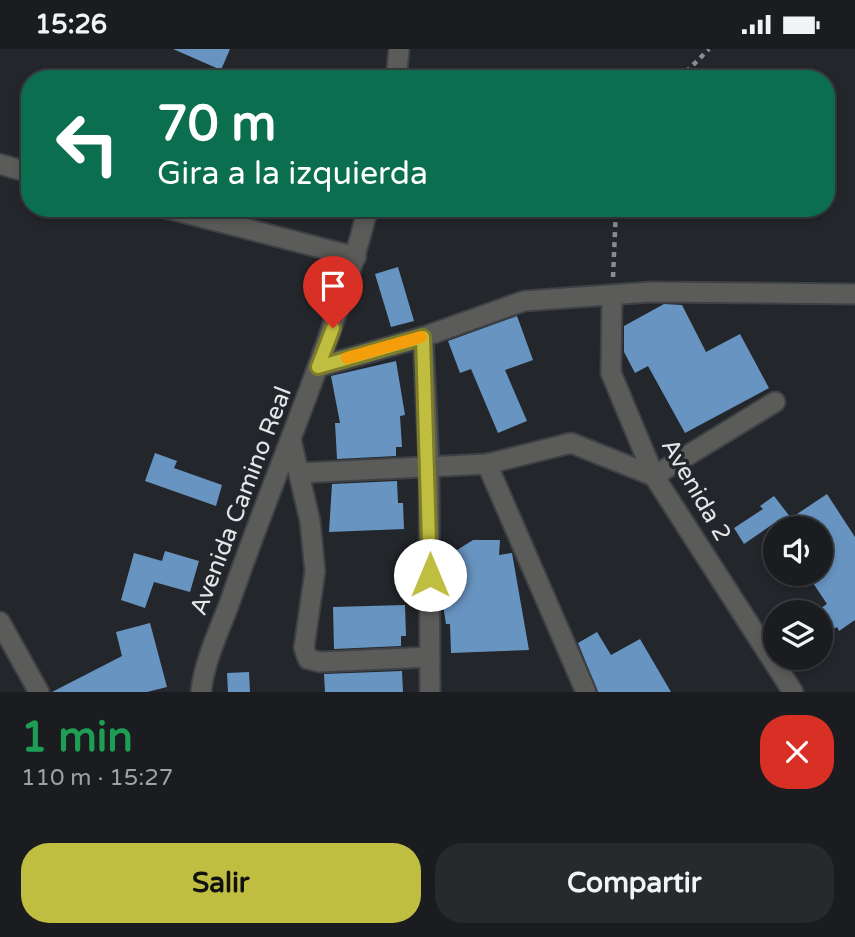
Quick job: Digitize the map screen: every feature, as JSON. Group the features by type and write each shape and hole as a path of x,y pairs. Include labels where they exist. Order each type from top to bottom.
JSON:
{"street":[{"path":"397,70 399,49"},
{"path":"0,184 14,168"},
{"path":"201,217 356,257"},
{"name":"Avenida Camino Real","path":"201,692 211,648 318,367 356,257 366,217"},
{"path":"318,367 423,337 524,301 612,295 855,294"},
{"name":"Avenida 2","path":"612,295 611,373 654,476 793,692"},
{"path":"423,337 429,465 430,692"},
{"path":"299,473 487,464 571,443 654,476 775,402"},
{"path":"291,440 310,521 315,571 304,648 308,659 320,662 430,657"},
{"path":"487,464 586,692"},
{"path":"0,622 38,692"}],"path":[{"path":"688,70 709,49"},
{"path":"612,295 616,217"}],"building":[{"path":"173,49 230,49 221,70"},
{"path":"398,267 414,321 391,327 375,274"},
{"path":"664,304 682,305 706,352 740,334 769,388 685,433 648,366 635,373 624,352 624,326"},
{"path":"517,316 533,360 505,370 527,421 498,433 471,369 460,373 448,341"},
{"path":"396,361 405,415 400,416 402,447 396,447 396,456 337,459 335,423 340,423 331,376"},
{"path":"155,453 177,461 174,468 222,485 216,506 145,481"},
{"path":"397,481 398,503 403,503 404,529 329,532 332,484"},
{"path":"827,494 855,537 855,620 839,631 837,627 833,630 833,600 824,600 815,586 833,586 833,516 794,516"},
{"path":"774,496 789,516 763,516 763,531 744,544 734,528 763,509 760,506"},
{"path":"473,540 500,540 499,555 512,553 529,650 451,653 450,624 446,624 442,599 442,579 449,578 444,568 459,559 454,552"},
{"path":"165,551 199,561 190,592 154,582 145,608 121,600 134,553 162,561"},
{"path":"405,605 406,636 401,636 401,646 334,649 333,607"},
{"path":"150,623 167,687 147,692 52,692 122,656 116,632"},
{"path":"597,632 611,655 640,639 671,692 598,692 578,643"},
{"path":"402,671 403,692 325,692 324,674"},
{"path":"249,672 250,692 228,692 227,673"}],"slow traffic":[{"path":"347,358 421,337"}],"route":[{"path":"333,328 318,367 423,337 429,465 430,575"}]}
